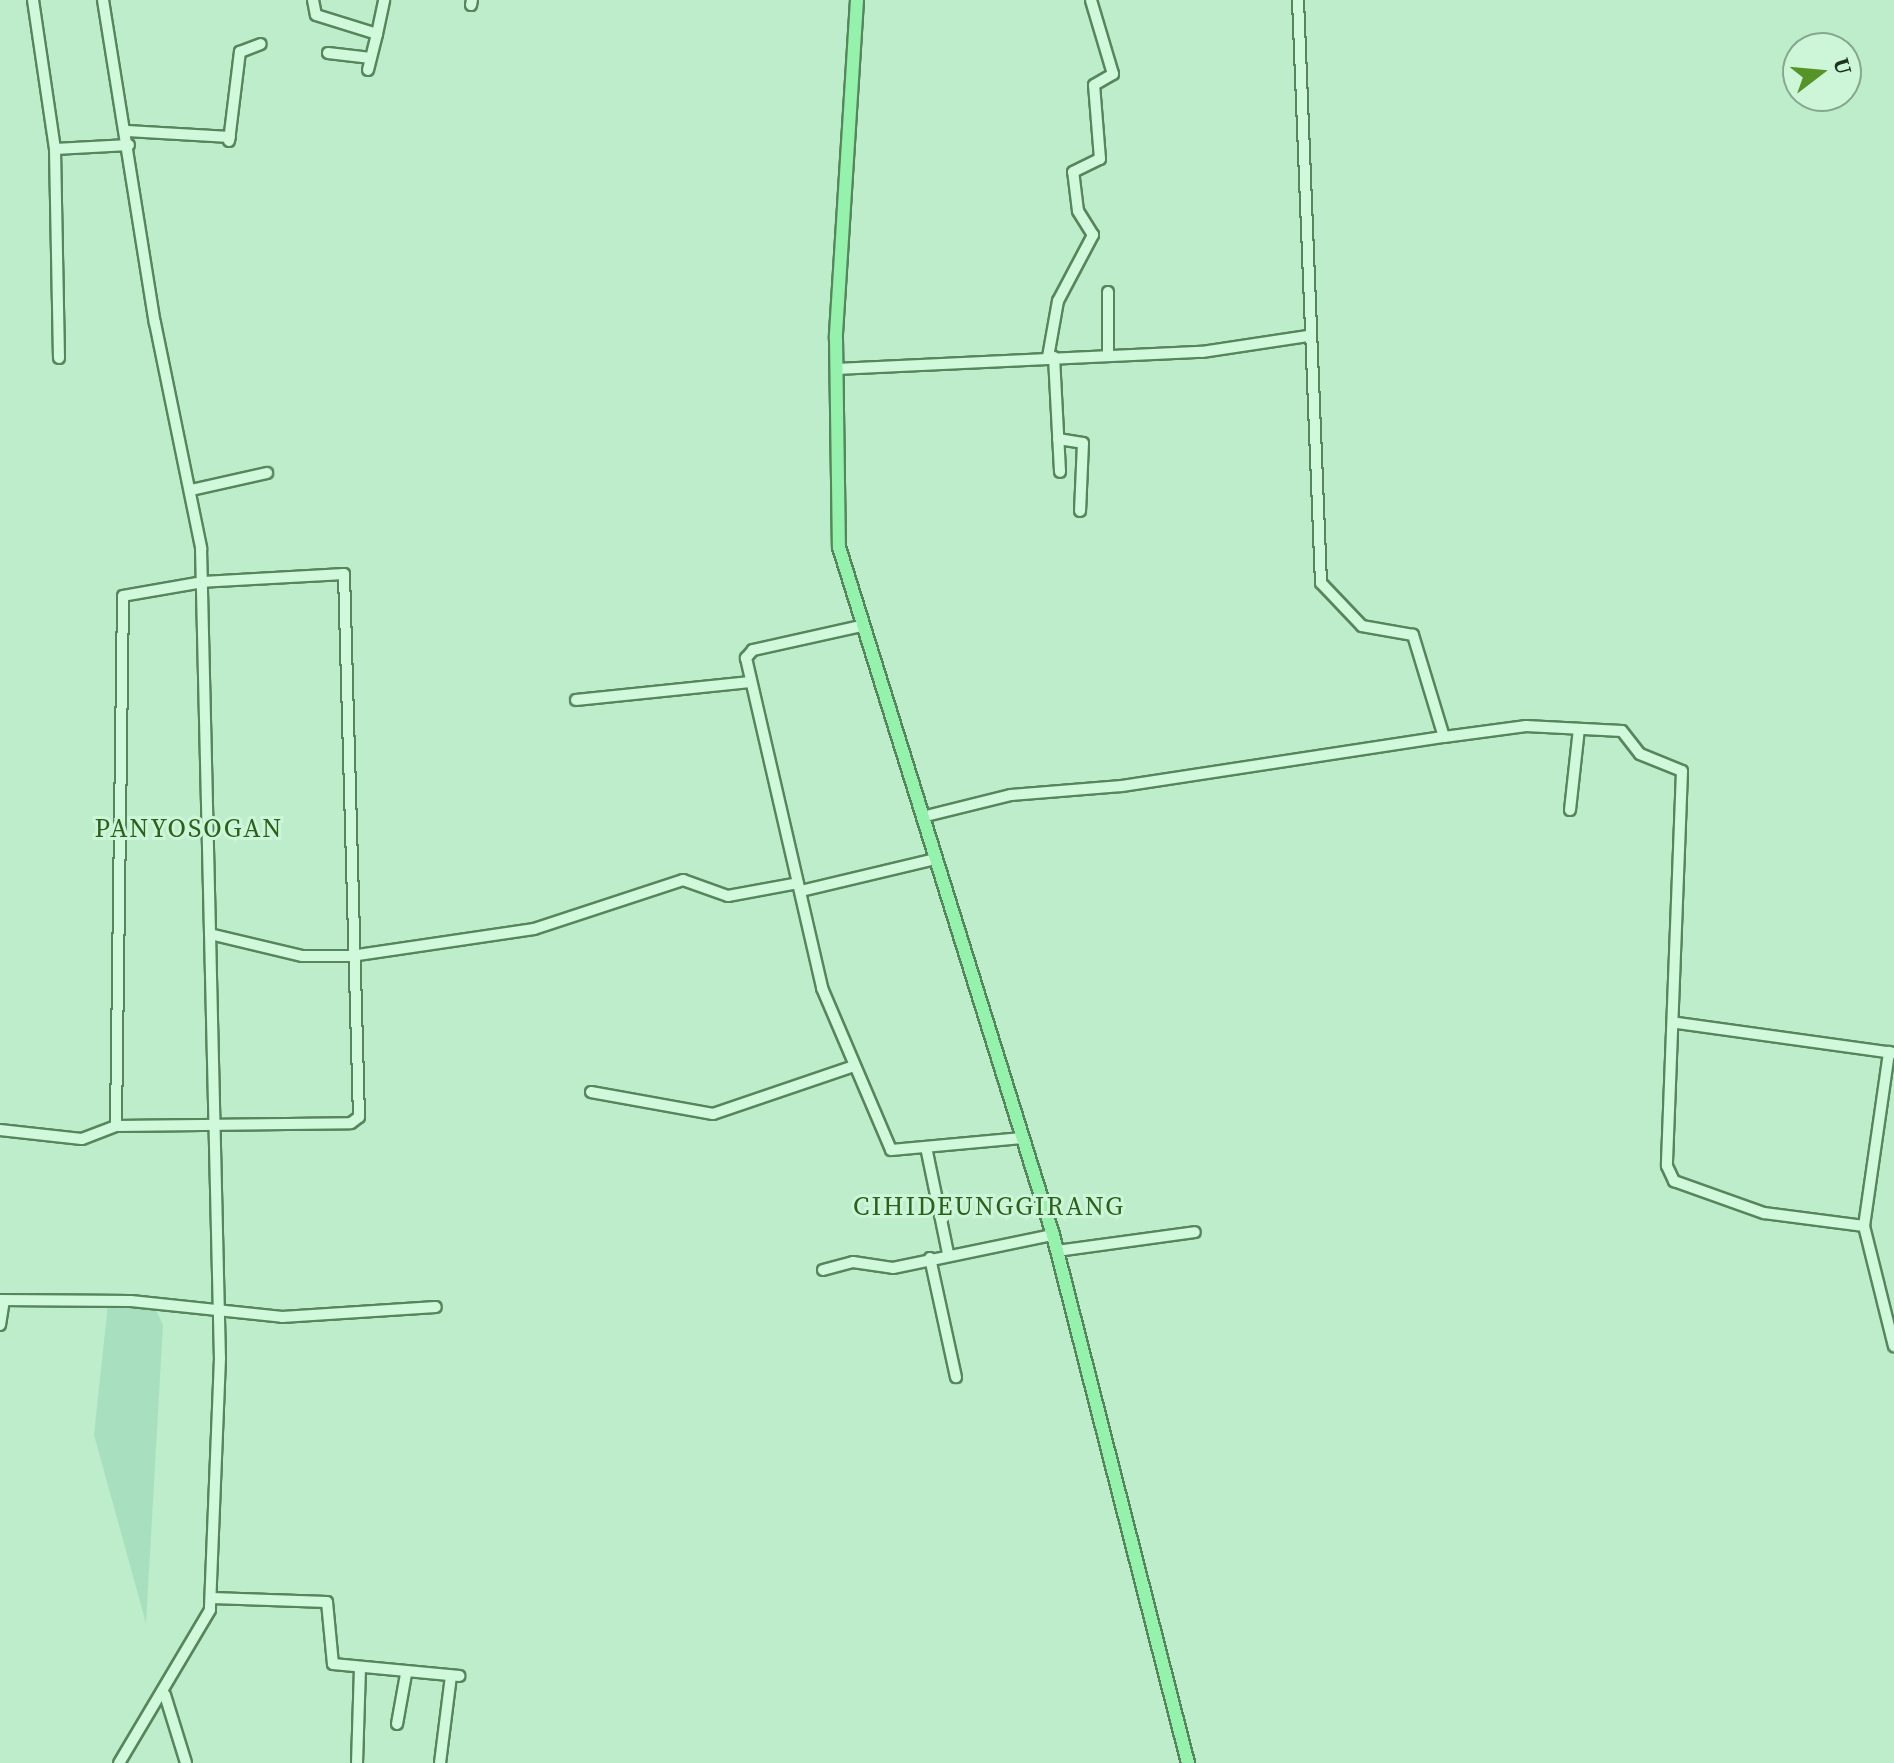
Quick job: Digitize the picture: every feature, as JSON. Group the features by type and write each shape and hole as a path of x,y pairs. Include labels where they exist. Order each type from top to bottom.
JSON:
{"main road":[{"path":"857,0 836,369 836,528 861,626 1053,1235 1188,1763"}],"street":[{"path":"33,0 55,149 59,358"},
{"path":"103,0 191,490 203,582 214,935 219,1309 212,1598 165,1695 119,1763"},
{"path":"313,0 316,15 377,34"},
{"path":"368,70 384,0"},
{"path":"1060,472 1051,357 1058,301 1093,235 1078,211 1073,170 1100,159 1094,85 1113,74 1091,0"},
{"path":"1298,0 1308,336 1321,583 1362,626 1413,635 1444,737"},
{"path":"127,131 230,139 240,52 261,44"},
{"path":"328,53 371,58"},
{"path":"55,149 129,145"},
{"path":"1108,292 1108,351"},
{"path":"836,369 1108,351 1202,352 1308,336"},
{"path":"1058,439 1083,443 1080,511"},
{"path":"191,490 267,473"},
{"path":"0,1130 82,1139 116,1126 217,1127 359,1117 351,956 346,577 203,582 132,590 122,600 116,1126"},
{"path":"861,626 753,650 746,658 822,988 891,1150 1022,1138"},
{"path":"576,700 750,682"},
{"path":"1570,810 1579,729"},
{"path":"922,817 1011,795 1122,786 1444,737 1579,729 1627,732 1640,754 1682,771 1677,1023 1666,1152 1674,1181 1764,1213 1864,1226"},
{"path":"214,935 302,956 351,956 534,929 683,880 733,896 799,887 935,859"},
{"path":"1677,1023 1891,1052 1864,1226 1894,1346"},
{"path":"591,1092 713,1114 854,1066"},
{"path":"926,1147 948,1253"},
{"path":"1057,1251 1195,1232"},
{"path":"823,1270 853,1262 893,1268 948,1253 1053,1235"},
{"path":"930,1258 956,1377"},
{"path":"0,1325 2,1300 219,1309 282,1317 436,1307"},
{"path":"212,1598 327,1602 330,1661 360,1669 455,1676 440,1763"},
{"path":"357,1763 360,1669"},
{"path":"397,1724 406,1674"},
{"path":"165,1695 186,1763"}],"green space":[{"path":"108,1304 155,1308 163,1325 146,1623 94,1435"}],"district":[{"name":"PANYOSOGAN","path":"189,829"},
{"name":"CIHIDEUNGGIRANG","path":"989,1207"}]}
